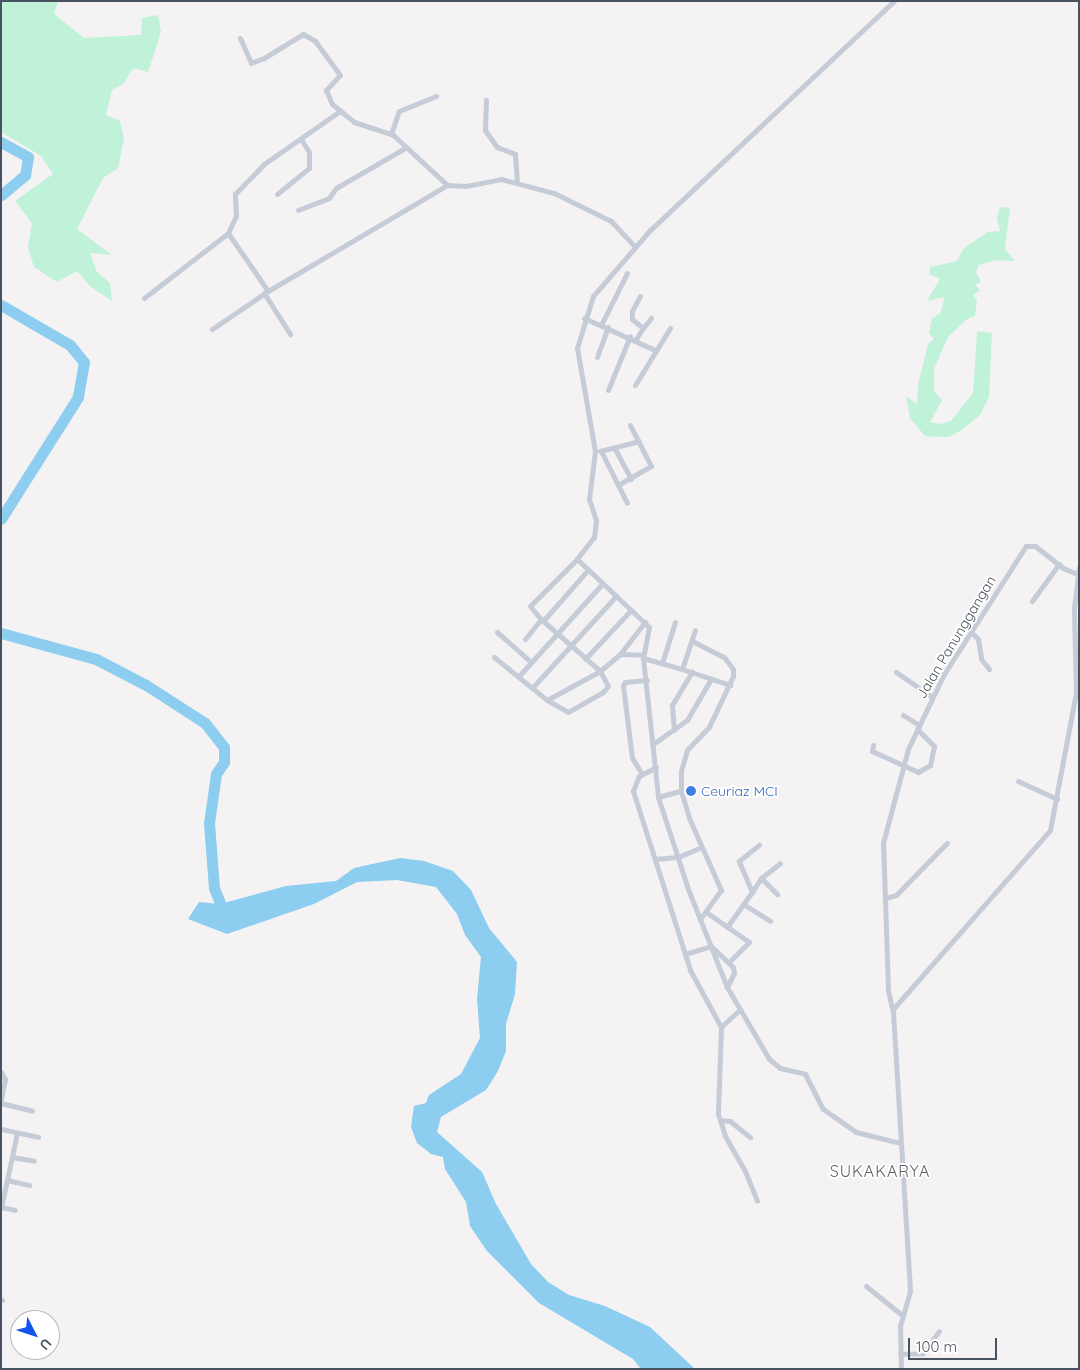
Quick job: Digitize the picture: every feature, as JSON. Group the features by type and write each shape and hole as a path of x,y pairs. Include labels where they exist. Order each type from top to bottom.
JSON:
{"street":[{"path":"494,657 563,712 572,710 607,689 600,671 542,620 530,606 577,559 594,537 596,529 596,517 589,498 595,451 576,348 584,318 593,296 634,246 732,151 893,2"},
{"path":"240,38 251,63 263,59 303,34 315,41 340,75 326,90 332,104 354,122 391,134 447,185"},
{"path":"391,134 399,111 436,96"},
{"path":"486,100 485,130 497,147 515,154 517,182"},
{"path":"144,298 228,233 235,220 235,194 238,188 264,164 340,111"},
{"path":"277,194 309,168 308,152 301,139"},
{"path":"298,210 328,198 336,188 405,148"},
{"path":"212,329 266,292 447,185 466,186 493,180 517,182 568,198 601,214 634,246"},
{"path":"228,233 266,292 290,334"},
{"path":"601,325 627,273"},
{"path":"640,296 632,311 632,319 643,328"},
{"path":"584,318 630,336 654,350"},
{"path":"636,339 651,318"},
{"path":"597,357 608,327"},
{"path":"635,385 654,350 670,328"},
{"path":"608,390 630,336"},
{"path":"618,485 651,466 630,425"},
{"path":"595,451 615,449 639,441"},
{"path":"615,449 631,479"},
{"path":"601,451 627,503"},
{"name":"Jalan Panunggangan","path":"901,1369 900,1354 903,1316 910,1290 893,1009 888,990 883,843 903,766 932,697 1026,546 1035,546 1059,564 1077,574"},
{"path":"577,559 587,571 645,622 650,630 643,656 654,744 658,797 700,919 727,987 769,1059 780,1068 805,1074 820,1103 834,1118 869,1138 900,1143"},
{"path":"1032,601 1059,564"},
{"path":"893,1009 906,990 1047,836 1057,799 1076,692 1074,608 1079,567"},
{"path":"525,639 587,571"},
{"path":"518,677 602,584"},
{"path":"532,688 616,596"},
{"path":"586,659 632,610"},
{"path":"547,700 600,671 620,654 645,622"},
{"path":"662,662 675,622"},
{"path":"682,669 695,630"},
{"path":"497,632 531,662"},
{"path":"971,632 978,639 981,659 989,670"},
{"path":"692,641 713,650 730,663 733,676 709,727 684,756 681,790 701,847 721,890 700,919"},
{"path":"620,654 643,656 730,685"},
{"path":"674,730 672,705 692,672"},
{"path":"896,672 932,697"},
{"path":"654,744 674,730 692,713 711,679"},
{"path":"642,774 632,758 623,686 646,680"},
{"path":"872,745 872,751 918,772 932,760 933,742 903,715"},
{"path":"656,767 642,774 634,790 690,970 721,1027 720,1120 756,1201"},
{"path":"1018,781 1057,799"},
{"path":"658,797 681,790"},
{"path":"886,898 903,888 947,843"},
{"path":"752,892 738,864 759,845"},
{"path":"655,860 678,856 701,847"},
{"path":"727,927 761,878 780,863"},
{"path":"761,878 777,894"},
{"path":"743,904 770,921"},
{"path":"706,912 749,942 729,962"},
{"path":"685,954 711,946"},
{"path":"711,946 729,962 734,973 727,987"},
{"path":"721,1027 740,1009"},
{"path":"3,1074 1,1102 32,1111"},
{"path":"720,1120 730,1121 750,1137"},
{"path":"1,1129 38,1137"},
{"path":"15,1210 1,1208 17,1133"},
{"path":"12,1157 34,1161"},
{"path":"7,1180 29,1185"},
{"path":"866,1286 903,1316"},
{"path":"900,1354 923,1353 939,1331"}],"green space":[{"path":"1,1 58,1 54,14 84,38 141,35 142,18 158,15 161,32 148,72 133,68 123,84 112,90 106,115 120,121 124,139 118,168 103,178 77,229 112,255 90,253 97,272 110,283 112,301 91,287 77,271 57,282 34,267 28,247 32,223 15,201 53,174 41,156 1,132"},
{"path":"1000,207 1010,208 1005,249 1015,261 996,260 979,265 976,272 981,282 975,285 980,290 973,295 977,300 975,316 966,320 948,337 934,369 934,391 942,400 930,422 939,424 951,421 973,393 977,331 992,333 989,397 980,415 963,429 949,437 925,436 910,418 906,396 917,404 918,385 928,344 934,339 929,333 932,318 940,314 945,297 927,301 940,279 929,274 930,267 957,261 964,248 988,232 1000,231 997,218"}],"water":[{"path":"400,858 424,861 453,871 471,890 489,928 517,962 515,994 506,1024 506,1051 498,1071 486,1090 441,1117 437,1132 482,1172 496,1204 531,1264 548,1282 569,1295 605,1306 650,1327 695,1369 641,1369 633,1359 539,1303 487,1251 470,1226 466,1202 445,1169 443,1157 431,1154 417,1143 411,1127 414,1106 426,1103 429,1095 461,1074 480,1038 477,999 481,957 465,935 457,914 436,887 397,880 357,882 314,904 227,934 188,919 199,902 220,904 286,886 336,881 354,868"}],"waterway":[{"path":"1,142 28,157 25,175 1,195"},
{"path":"1,305 70,345 84,362 78,397 1,519"},
{"path":"1,633 96,659 146,685 205,723 224,747 224,762 216,774 209,823 214,888 224,913 228,914"}],"place":[{"name":"Ceuriaz MCI","path":"691,791"}],"district":[{"name":"SUKAKARYA","path":"880,1171"}]}
